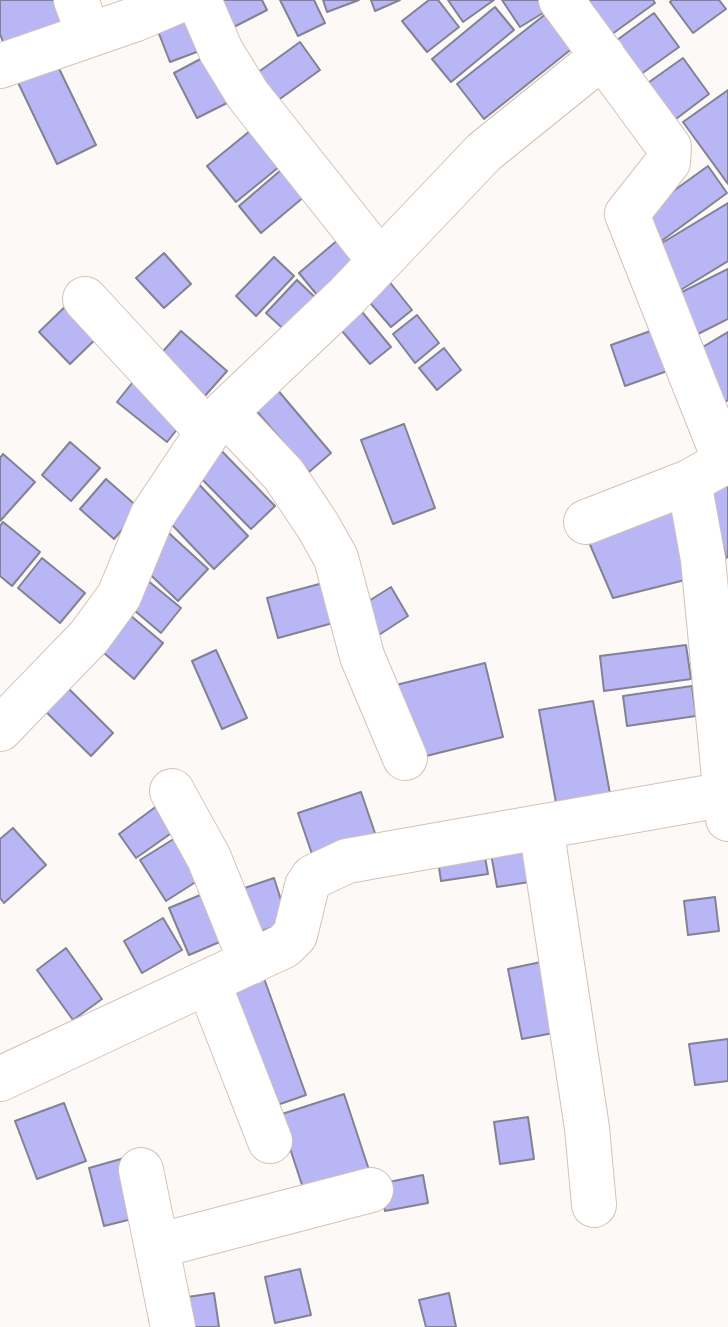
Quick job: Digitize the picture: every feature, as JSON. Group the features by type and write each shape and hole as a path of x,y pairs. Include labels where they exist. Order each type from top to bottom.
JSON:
{"street":[{"path":"0,66 82,18 136,19 180,0"},
{"path":"199,0 221,51 248,95 380,261"},
{"path":"0,1079 291,941 307,886 313,877 347,861 541,827 727,806 723,710 703,559 714,468 627,214 668,162 669,147 561,0"},
{"path":"0,729 89,637 119,596 152,516 216,422 380,261 484,152 603,56"},
{"path":"85,299 216,422 284,475 336,558 362,656 405,758"},
{"path":"586,522 714,468"},
{"path":"172,791 209,858 251,962"},
{"path":"541,827 587,1128 594,1205"},
{"path":"208,982 270,1141"},
{"path":"141,1170 173,1327"},
{"path":"157,1246 371,1190"}],"building":[{"path":"0,0 59,0 69,25 6,50 0,34"},
{"path":"210,0 262,0 267,10 226,31"},
{"path":"280,0 314,0 325,23 298,36"},
{"path":"323,0 359,0 327,12"},
{"path":"371,0 400,0 375,11"},
{"path":"429,0 438,0 459,27 427,52 402,21"},
{"path":"448,0 494,0 463,22"},
{"path":"502,0 541,0 548,10 520,27"},
{"path":"582,0 653,0 655,3 608,37"},
{"path":"719,0 726,9 693,33 670,2"},
{"path":"495,7 514,30 451,82 432,59"},
{"path":"186,9 202,50 170,62 154,21"},
{"path":"552,9 579,43 484,119 457,84"},
{"path":"654,13 679,47 637,77 613,43"},
{"path":"300,42 320,70 266,109 246,81"},
{"path":"212,53 235,99 197,118 174,73"},
{"path":"52,54 96,145 57,164 13,72"},
{"path":"683,58 709,94 672,122 645,85"},
{"path":"728,90 728,184 683,122"},
{"path":"256,126 285,162 236,202 207,166"},
{"path":"288,164 311,191 261,233 239,206"},
{"path":"708,166 727,193 656,245 636,218"},
{"path":"728,203 728,261 679,291 652,249"},
{"path":"346,233 369,261 322,301 299,273"},
{"path":"164,253 191,284 164,308 136,278"},
{"path":"274,257 294,276 256,316 236,296"},
{"path":"728,269 728,319 692,337 672,297"},
{"path":"297,280 322,304 291,336 266,313"},
{"path":"388,280 412,310 391,327 366,298"},
{"path":"74,298 105,330 70,364 39,332"},
{"path":"353,301 391,347 370,364 332,319"},
{"path":"417,315 439,343 415,363 393,334"},
{"path":"659,328 673,369 625,386 611,345"},
{"path":"181,331 227,371 196,406 150,366"},
{"path":"728,332 728,400 720,405 691,354"},
{"path":"444,348 461,370 437,390 419,368"},
{"path":"136,378 186,418 167,442 117,402"},
{"path":"270,381 331,453 309,472 247,400"},
{"path":"404,424 435,508 393,524 361,440"},
{"path":"210,439 275,506 251,529 190,467"},
{"path":"70,442 100,468 71,501 42,475"},
{"path":"3,454 35,482 0,521 0,458"},
{"path":"193,478 248,536 214,569 158,510"},
{"path":"106,479 140,509 114,539 80,509"},
{"path":"728,484 728,557 726,558 709,489"},
{"path":"679,509 697,577 613,598 585,533"},
{"path":"3,522 40,552 12,586 0,576 0,526"},
{"path":"160,525 208,569 178,601 137,562"},
{"path":"42,558 85,593 60,623 18,588"},
{"path":"141,575 181,608 161,633 121,599"},
{"path":"323,583 333,623 278,638 267,598"},
{"path":"391,587 408,616 371,640 353,611"},
{"path":"118,605 163,643 134,679 89,640"},
{"path":"686,645 691,679 604,691 600,656"},
{"path":"216,650 247,718 222,729 192,661"},
{"path":"485,663 503,737 410,760 392,686"},
{"path":"61,681 113,733 91,756 38,704"},
{"path":"692,686 696,716 627,726 623,696"},
{"path":"593,701 611,799 557,808 539,710"},
{"path":"361,792 378,842 315,863 298,813"},
{"path":"169,797 187,822 136,858 119,834"},
{"path":"13,828 46,865 4,903 0,898 0,839"},
{"path":"527,831 536,881 497,887 488,837"},
{"path":"180,835 205,876 166,901 140,860"},
{"path":"482,840 488,874 441,881 436,847"},
{"path":"274,878 288,922 247,936 233,892"},
{"path":"210,891 229,938 189,955 169,908"},
{"path":"715,897 719,931 688,935 684,901"},
{"path":"163,918 182,950 142,973 124,941"},
{"path":"66,948 102,999 73,1020 37,970"},
{"path":"555,959 569,1030 522,1039 508,969"},
{"path":"261,970 306,1095 260,1111 215,985"},
{"path":"728,1039 728,1081 695,1085 689,1044"},
{"path":"344,1094 370,1173 305,1194 279,1115"},
{"path":"64,1103 86,1161 37,1179 15,1121"},
{"path":"528,1117 534,1159 500,1164 494,1122"},
{"path":"128,1157 144,1216 104,1226 89,1168"},
{"path":"423,1175 428,1203 385,1211 379,1184"},
{"path":"300,1269 311,1315 275,1323 265,1277"},
{"path":"214,1293 219,1327 185,1327 181,1298"},
{"path":"449,1293 456,1327 426,1327 419,1300"}]}
